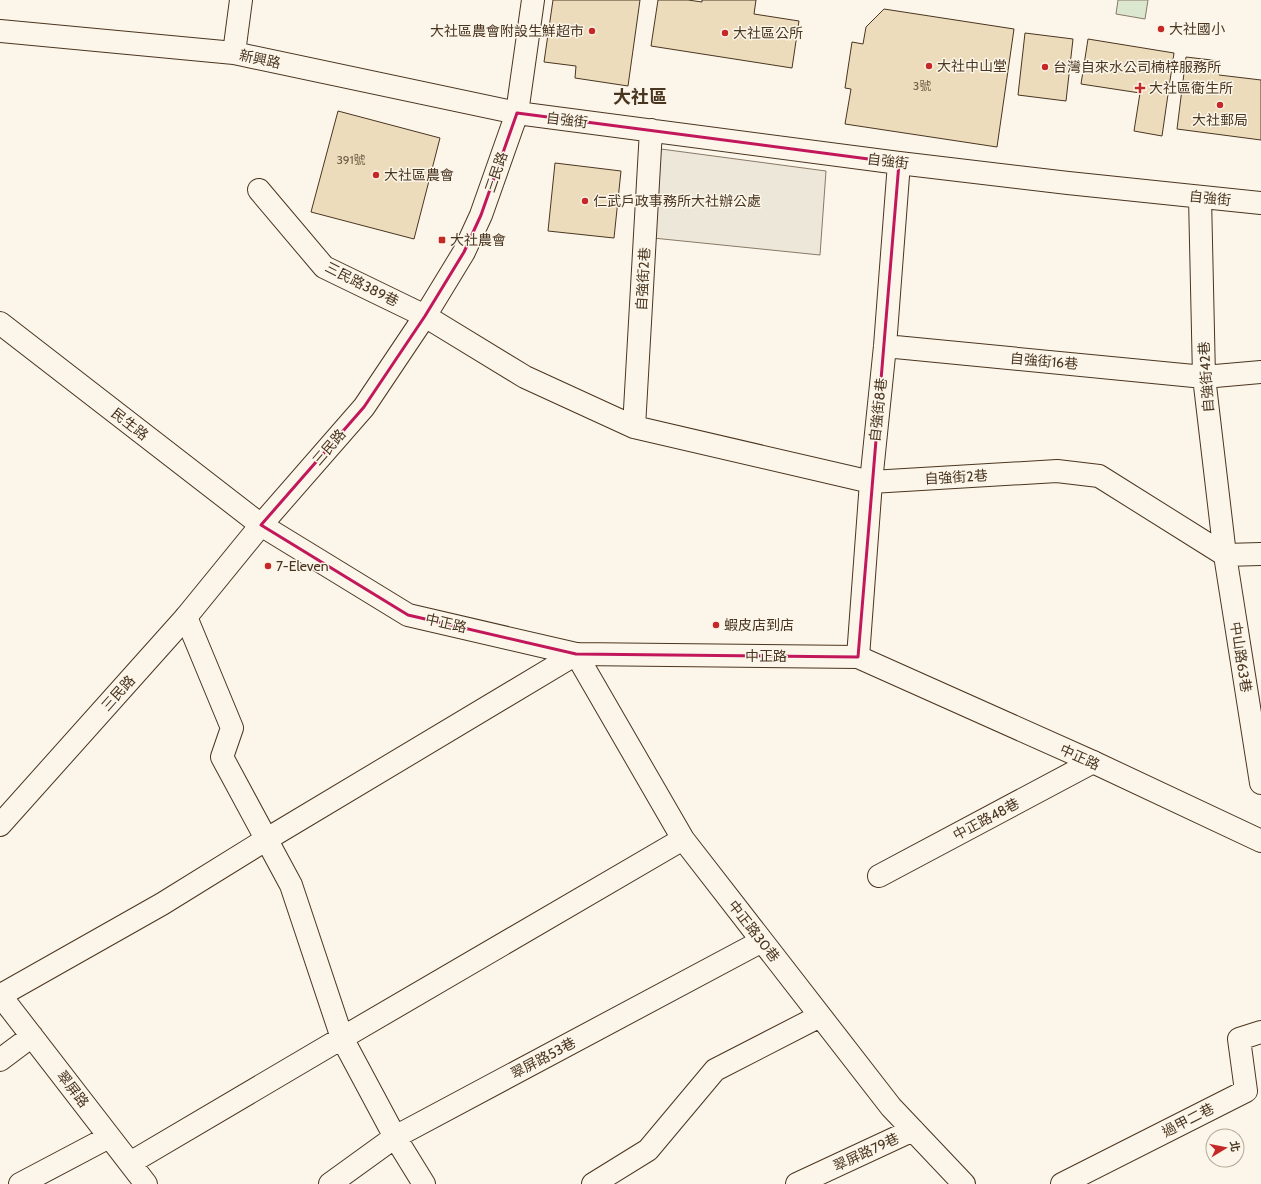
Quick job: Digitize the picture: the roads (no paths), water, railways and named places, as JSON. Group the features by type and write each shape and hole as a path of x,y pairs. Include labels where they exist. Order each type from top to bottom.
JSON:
{"street":[{"path":"234,53 241,0"},
{"name":"三民路","path":"0,824 186,617 261,525 364,407 424,316 464,252 481,215 516,114 533,0"},
{"name":"新興路","path":"0,31 234,53 516,114"},
{"name":"自強街","path":"516,114 651,130 898,163 1261,203"},
{"name":"自強街2巷","path":"634,427 651,130"},
{"name":"自強街8巷","path":"858,657 871,482 885,346 898,163"},
{"name":"三民路389巷","path":"259,190 324,267 424,316"},
{"name":"自強街42巷","path":"1200,197 1204,377 1225,555"},
{"name":"自強街2巷","path":"424,316 526,378 634,427 871,482 1057,471 1099,476 1225,555"},
{"name":"民生路","path":"0,324 261,525"},
{"name":"自強街16巷","path":"885,346 1204,377 1261,372"},
{"name":"中正路","path":"261,525 408,615 576,654 858,657 1093,762 1261,841"},
{"path":"1225,555 1261,554"},
{"name":"中山路63巷","path":"1225,555 1261,783"},
{"path":"186,617 232,728 222,757 291,885 342,1038 395,1137 424,1184"},
{"path":"0,995 162,904 267,839 576,654"},
{"name":"中正路30巷","path":"576,654 683,839 891,1107 964,1184"},
{"name":"中正路48巷","path":"879,876 1093,762"},
{"path":"130,1163 683,839"},
{"name":"翠屏路53巷","path":"330,1184 395,1137 762,941"},
{"name":"翠屏路","path":"0,995 146,1184"},
{"path":"593,1184 648,1150 715,1070 820,1016"},
{"name":"過甲二巷","path":"1062,1184 1246,1091 1239,1039 1261,1032"},
{"path":"0,1060 32,1036"},
{"name":"翠屏路79巷","path":"797,1184 913,1130"},
{"path":"20,1184 109,1137"}],"place":[{"name":"大社國小","path":"1161,29"},
{"name":"大社區農會附設生鮮超市","path":"592,31"},
{"name":"大社區公所","path":"725,33"},
{"name":"大社中山堂","path":"929,66"},
{"name":"台灣自來水公司楠梓服務所","path":"1045,67"},
{"name":"大社區衛生所","path":"1140,88"},
{"name":"大社郵局","path":"1220,105"},
{"name":"大社區農會","path":"376,175"},
{"name":"仁武戶政事務所大社辦公處","path":"585,201"},
{"name":"大社農會","path":"442,240"},
{"name":"7-Eleven","path":"268,566"},
{"name":"蝦皮店到店","path":"716,625"}],"district":[{"name":"大社區","path":"640,97"}]}
